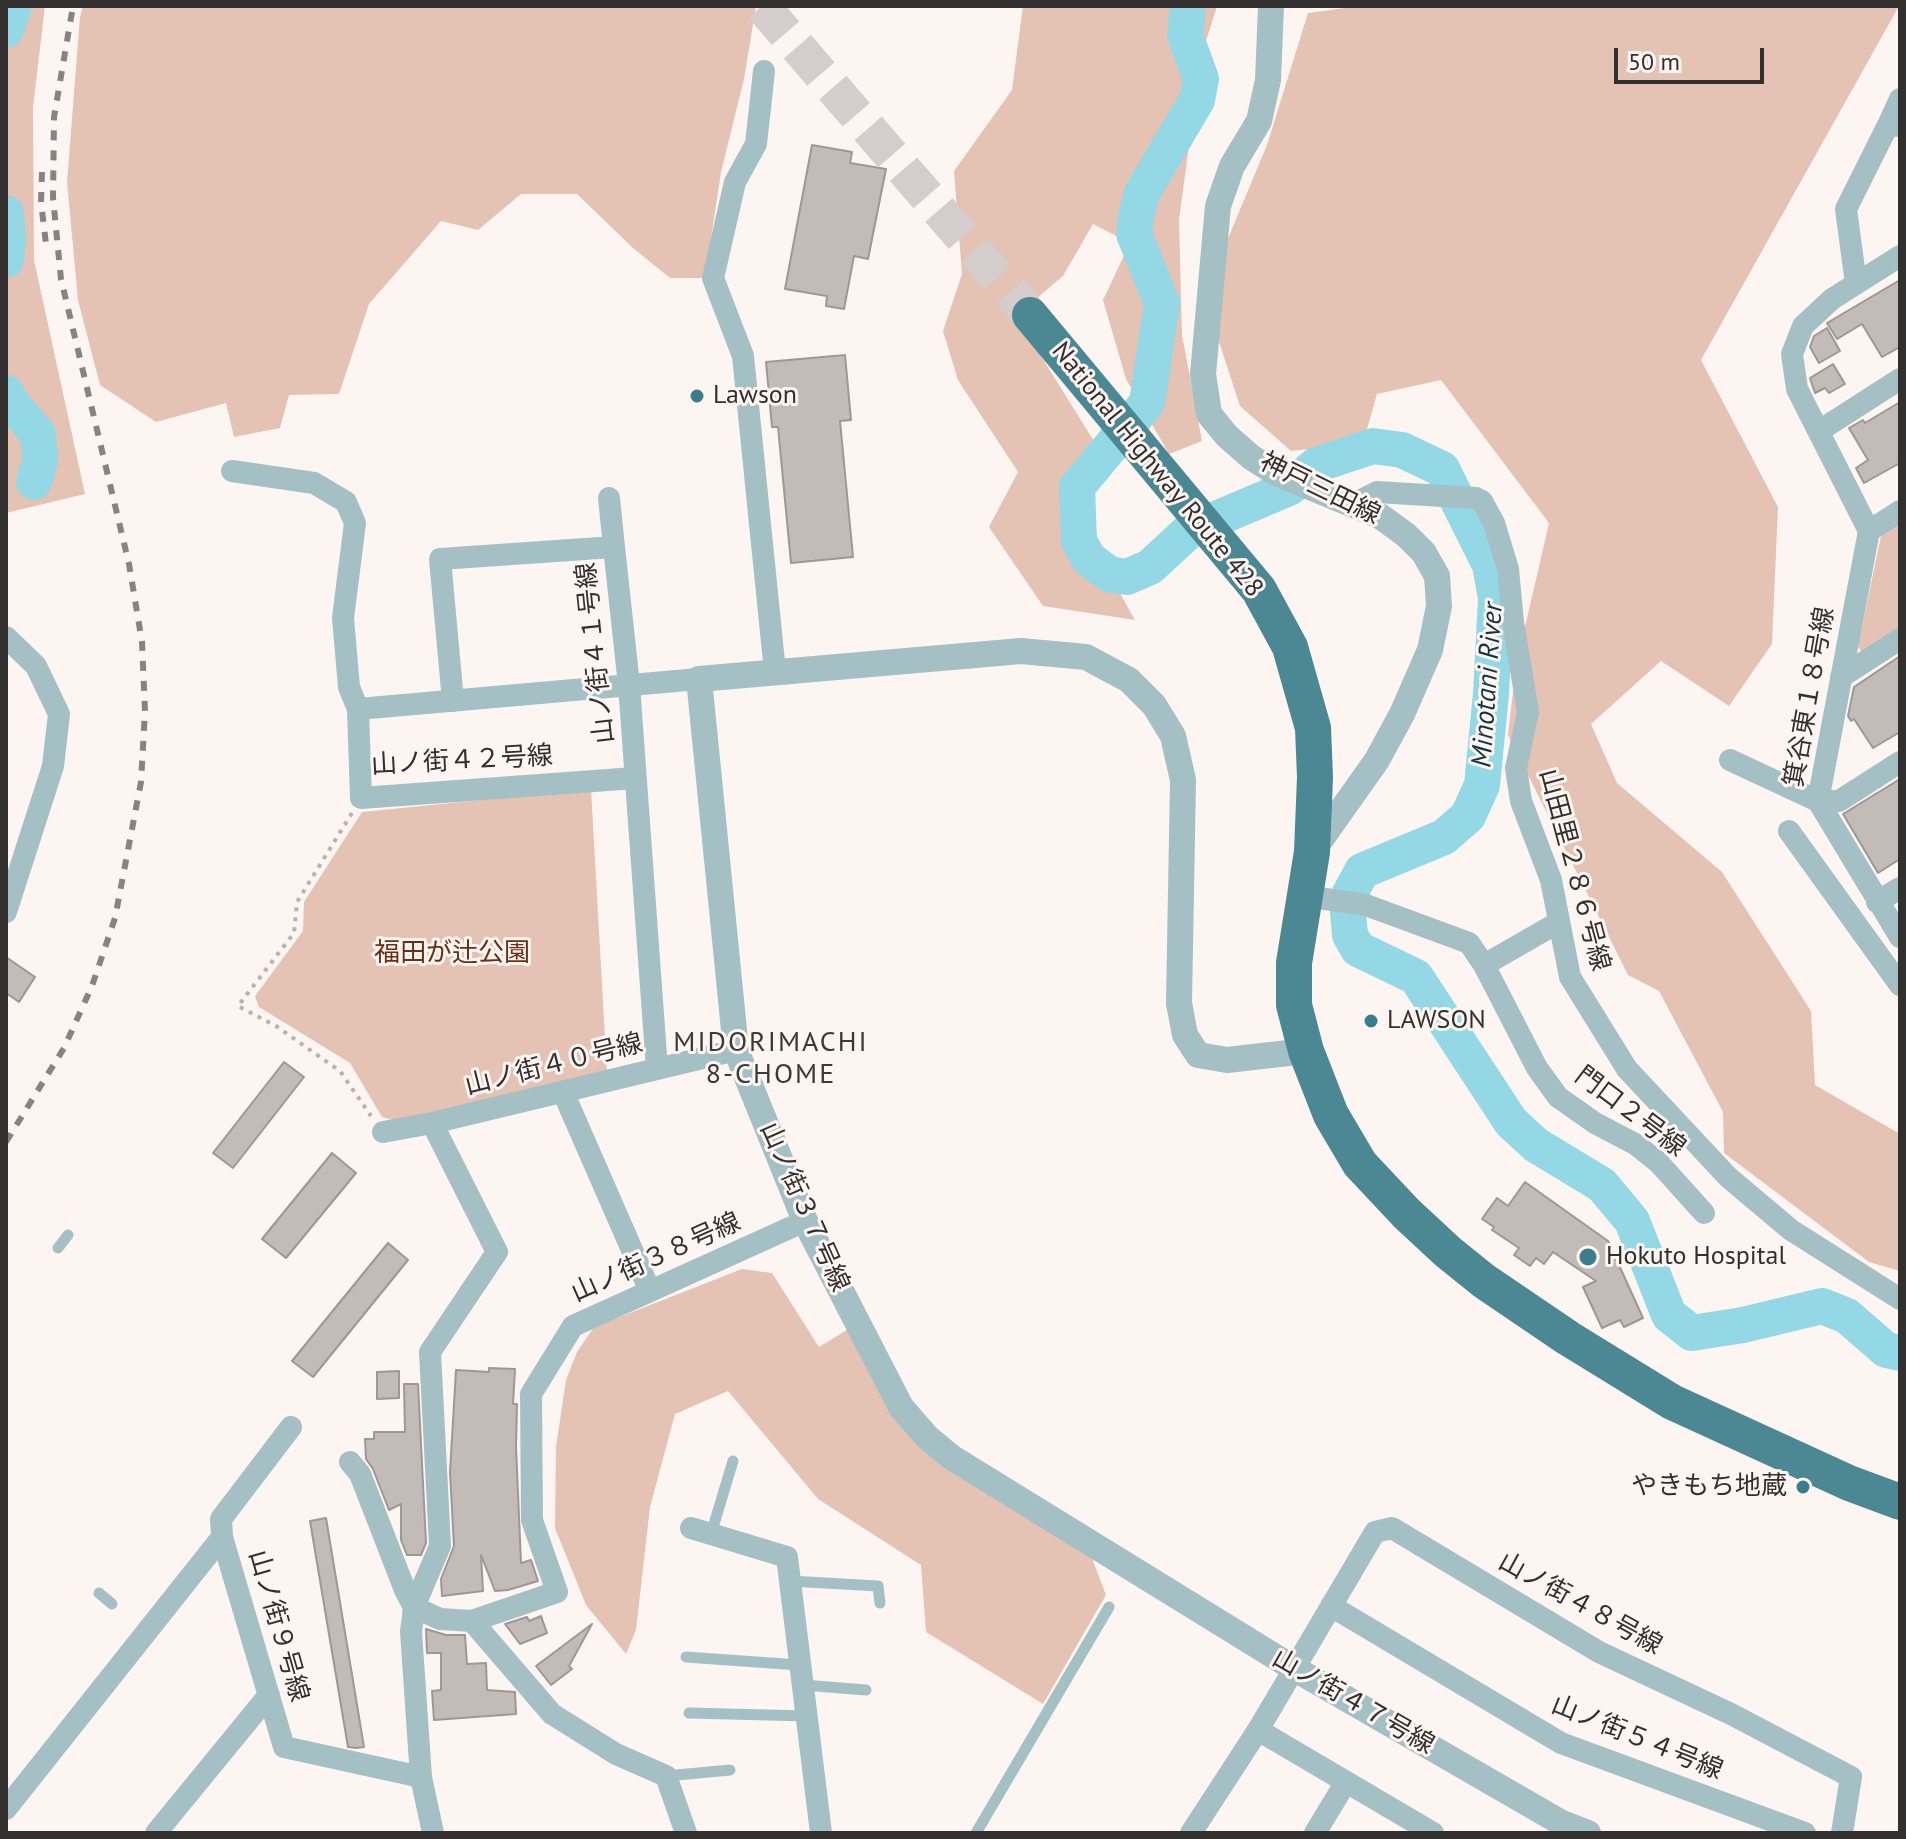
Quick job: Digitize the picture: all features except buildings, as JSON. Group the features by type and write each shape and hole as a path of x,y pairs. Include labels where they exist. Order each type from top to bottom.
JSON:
{"highway":[{"name":"National Highway Route 428","path":"1030,315 1259,590 1290,647 1313,728 1312,852 1317,898 1294,963 1294,1005 1306,1051 1331,1115 1360,1164 1407,1214 1484,1281 1568,1338 1672,1402 1849,1483 1900,1502"}],"street":[{"name":"神戸三田線","path":"1271,6 1268,80 1259,121 1232,166 1218,206 1203,374 1209,414 1227,436 1276,473 1380,516 1406,535 1424,553 1437,576 1439,606 1430,650 1402,714 1377,760 1312,852"},
{"path":"764,71 756,144 735,182 713,278 743,356 775,672"},
{"path":"1856,284 1846,209 1894,125 1900,99"},
{"path":"1900,256 1832,299 1803,326 1792,354 1797,389 1869,531 1900,511"},
{"path":"1819,431 1900,379"},
{"name":"山ノ街４２号線","path":"232,471 314,483 346,502 355,523 343,618 349,687 358,709 361,798 635,778"},
{"name":"山田里２８６号線","path":"1353,504 1377,492 1476,498 1482,501 1494,523 1508,569 1528,712 1516,768 1521,801 1551,880 1570,977 1627,1069 1734,1183 1791,1230 1900,1299"},
{"path":"609,498 614,547"},
{"name":"箕谷東１８号線","path":"1869,531 1818,801 1900,937"},
{"name":"山ノ街４１号線","path":"453,701 440,559 614,547 629,685 657,1069"},
{"path":"6,637 36,666 59,714 53,766 8,905"},
{"path":"1841,677 1900,639"},
{"path":"358,709 1021,651 1086,657 1129,680 1154,705 1173,736 1183,780 1179,1003 1185,1035 1198,1055 1227,1060 1306,1051"},
{"name":"山ノ街３７号線","path":"699,679 736,1050 805,1221 901,1407 927,1437 951,1457 1124,1563"},
{"path":"1730,760 1818,801 1839,801 1900,762"},
{"path":"1789,831 1900,985"},
{"path":"1877,902 1900,888"},
{"name":"門口２号線","path":"1317,898 1366,905 1469,943 1484,965 1537,1068 1558,1097 1595,1123 1635,1144 1658,1162 1704,1213"},
{"path":"1484,965 1559,922"},
{"name":"山ノ街４０号線","path":"383,1132 736,1050"},
{"path":"563,1092 650,1291"},
{"path":"432,1123 497,1252 430,1352 440,1546 414,1607 411,1632 421,1777 433,1833"},
{"name":"山ノ街３８号線","path":"414,1607 440,1619 472,1621 557,1592 532,1520 531,1394 573,1326 805,1221"},
{"path":"222,1537 221,1519 291,1427"},
{"path":"350,1462 360,1474 414,1607"},
{"name":"山ノ街４８号線","path":"1191,1833 1258,1730 1375,1532 1392,1528 1599,1652 1731,1714 1851,1777 1842,1833"},
{"path":"701,1531 787,1557 821,1833"},
{"name":"山ノ街９号線","path":"222,1537 284,1747 421,1777"},
{"name":"山ノ街９号線","path":"6,1809 222,1537"},
{"name":"山ノ街４７号線","path":"1124,1563 1557,1828 1588,1833"},
{"name":"山ノ街５４号線","path":"1331,1606 1561,1743 1805,1833"},
{"path":"472,1621 552,1714 616,1754 666,1776 686,1833"},
{"path":"168,1827 269,1695"},
{"path":"1258,1730 1433,1833"},
{"path":"1315,1833 1346,1782"}],"lane":[{"path":"58,1248 68,1235"},
{"path":"701,1531 733,1461"},
{"path":"790,1581 878,1586 880,1603"},
{"path":"99,1593 112,1604"},
{"path":"976,1833 1109,1607"},
{"path":"686,1657 801,1675 866,1690"},
{"path":"689,1713 806,1716"},
{"path":"666,1776 730,1770"}],"path":[{"path":"361,798 297,902 294,933 238,1006 276,1026 340,1071 383,1132"}],"green space":[{"path":"6,6 45,6 33,107 34,260 85,494 6,513"},
{"path":"83,6 756,6 744,79 721,172 705,278 670,278 633,248 577,194 521,194 478,230 441,221 369,304 339,394 289,395 280,428 234,437 226,403 156,422 100,385 78,300 67,182"},
{"path":"1023,6 1217,6 1201,57 1179,220 1182,335 1202,441 1169,454 1126,379 1103,300 1130,243 1093,224 1063,276 1016,316 1107,462 1068,500 1135,620 1043,606 989,527 1018,472 958,380 943,331 962,274 954,171 1012,90"},
{"path":"1360,6 1899,6 1701,360 1778,507 1772,644 1729,706 1661,661 1591,724 1617,783 1722,872 1811,1011 1815,1085 1900,1134 1900,1271 1869,1262 1724,1153 1723,1112 1659,991 1628,975 1508,735 1516,666 1549,523 1441,380 1377,394 1363,443 1291,451 1240,406 1204,296 1267,145 1308,13"},
{"path":"1900,523 1900,631 1863,655 1858,646 1881,536"},
{"name":"福田が辻公園","path":"591,789 607,1073 397,1121 382,1117 350,1063 259,1007 255,996 303,931 304,902 362,812"},
{"path":"742,1269 772,1273 819,1347 850,1328 905,1421 1090,1553 1106,1595 1043,1704 926,1632 921,1565 818,1499 728,1391 675,1414 650,1507 636,1630 626,1654 586,1605 555,1528 556,1447 566,1380 577,1352 594,1327"}],"waterway":[{"path":"6,30 14,6"},
{"name":"Minotani River","path":"1188,6 1185,35 1201,79 1197,100 1142,193 1134,234 1162,303 1147,403 1077,487 1079,541 1089,559 1109,574 1127,577 1150,567 1190,530 1289,488 1316,465 1373,446 1402,450 1442,469 1490,565 1496,598 1482,785 1468,816 1444,837 1362,871 1347,899 1350,935 1358,949 1416,977 1511,1122 1536,1145 1602,1185 1632,1221 1669,1315 1692,1333 1743,1325 1822,1306 1847,1316 1886,1350 1900,1353"},
{"path":"6,213 6,260"},
{"path":"6,393 38,434 40,460 34,482"}],"tunnel":[{"path":"762,6 1030,315"}],"railway":[{"path":"6,1142 64,1048 92,986 115,918 141,782 145,711 142,642 129,564 61,279 53,198 54,117 73,6"},
{"path":"42,172 41,202 46,244"}],"place":[{"name":"Lawson","path":"697,396"},
{"name":"LAWSON","path":"1371,1021"},
{"name":"Hokuto Hospital","path":"1588,1257"},
{"name":"やきもち地蔵","path":"1803,1487"}],"district":[{"name":"MIDORIMACHI 8-CHOME","path":"771,1059"}]}
